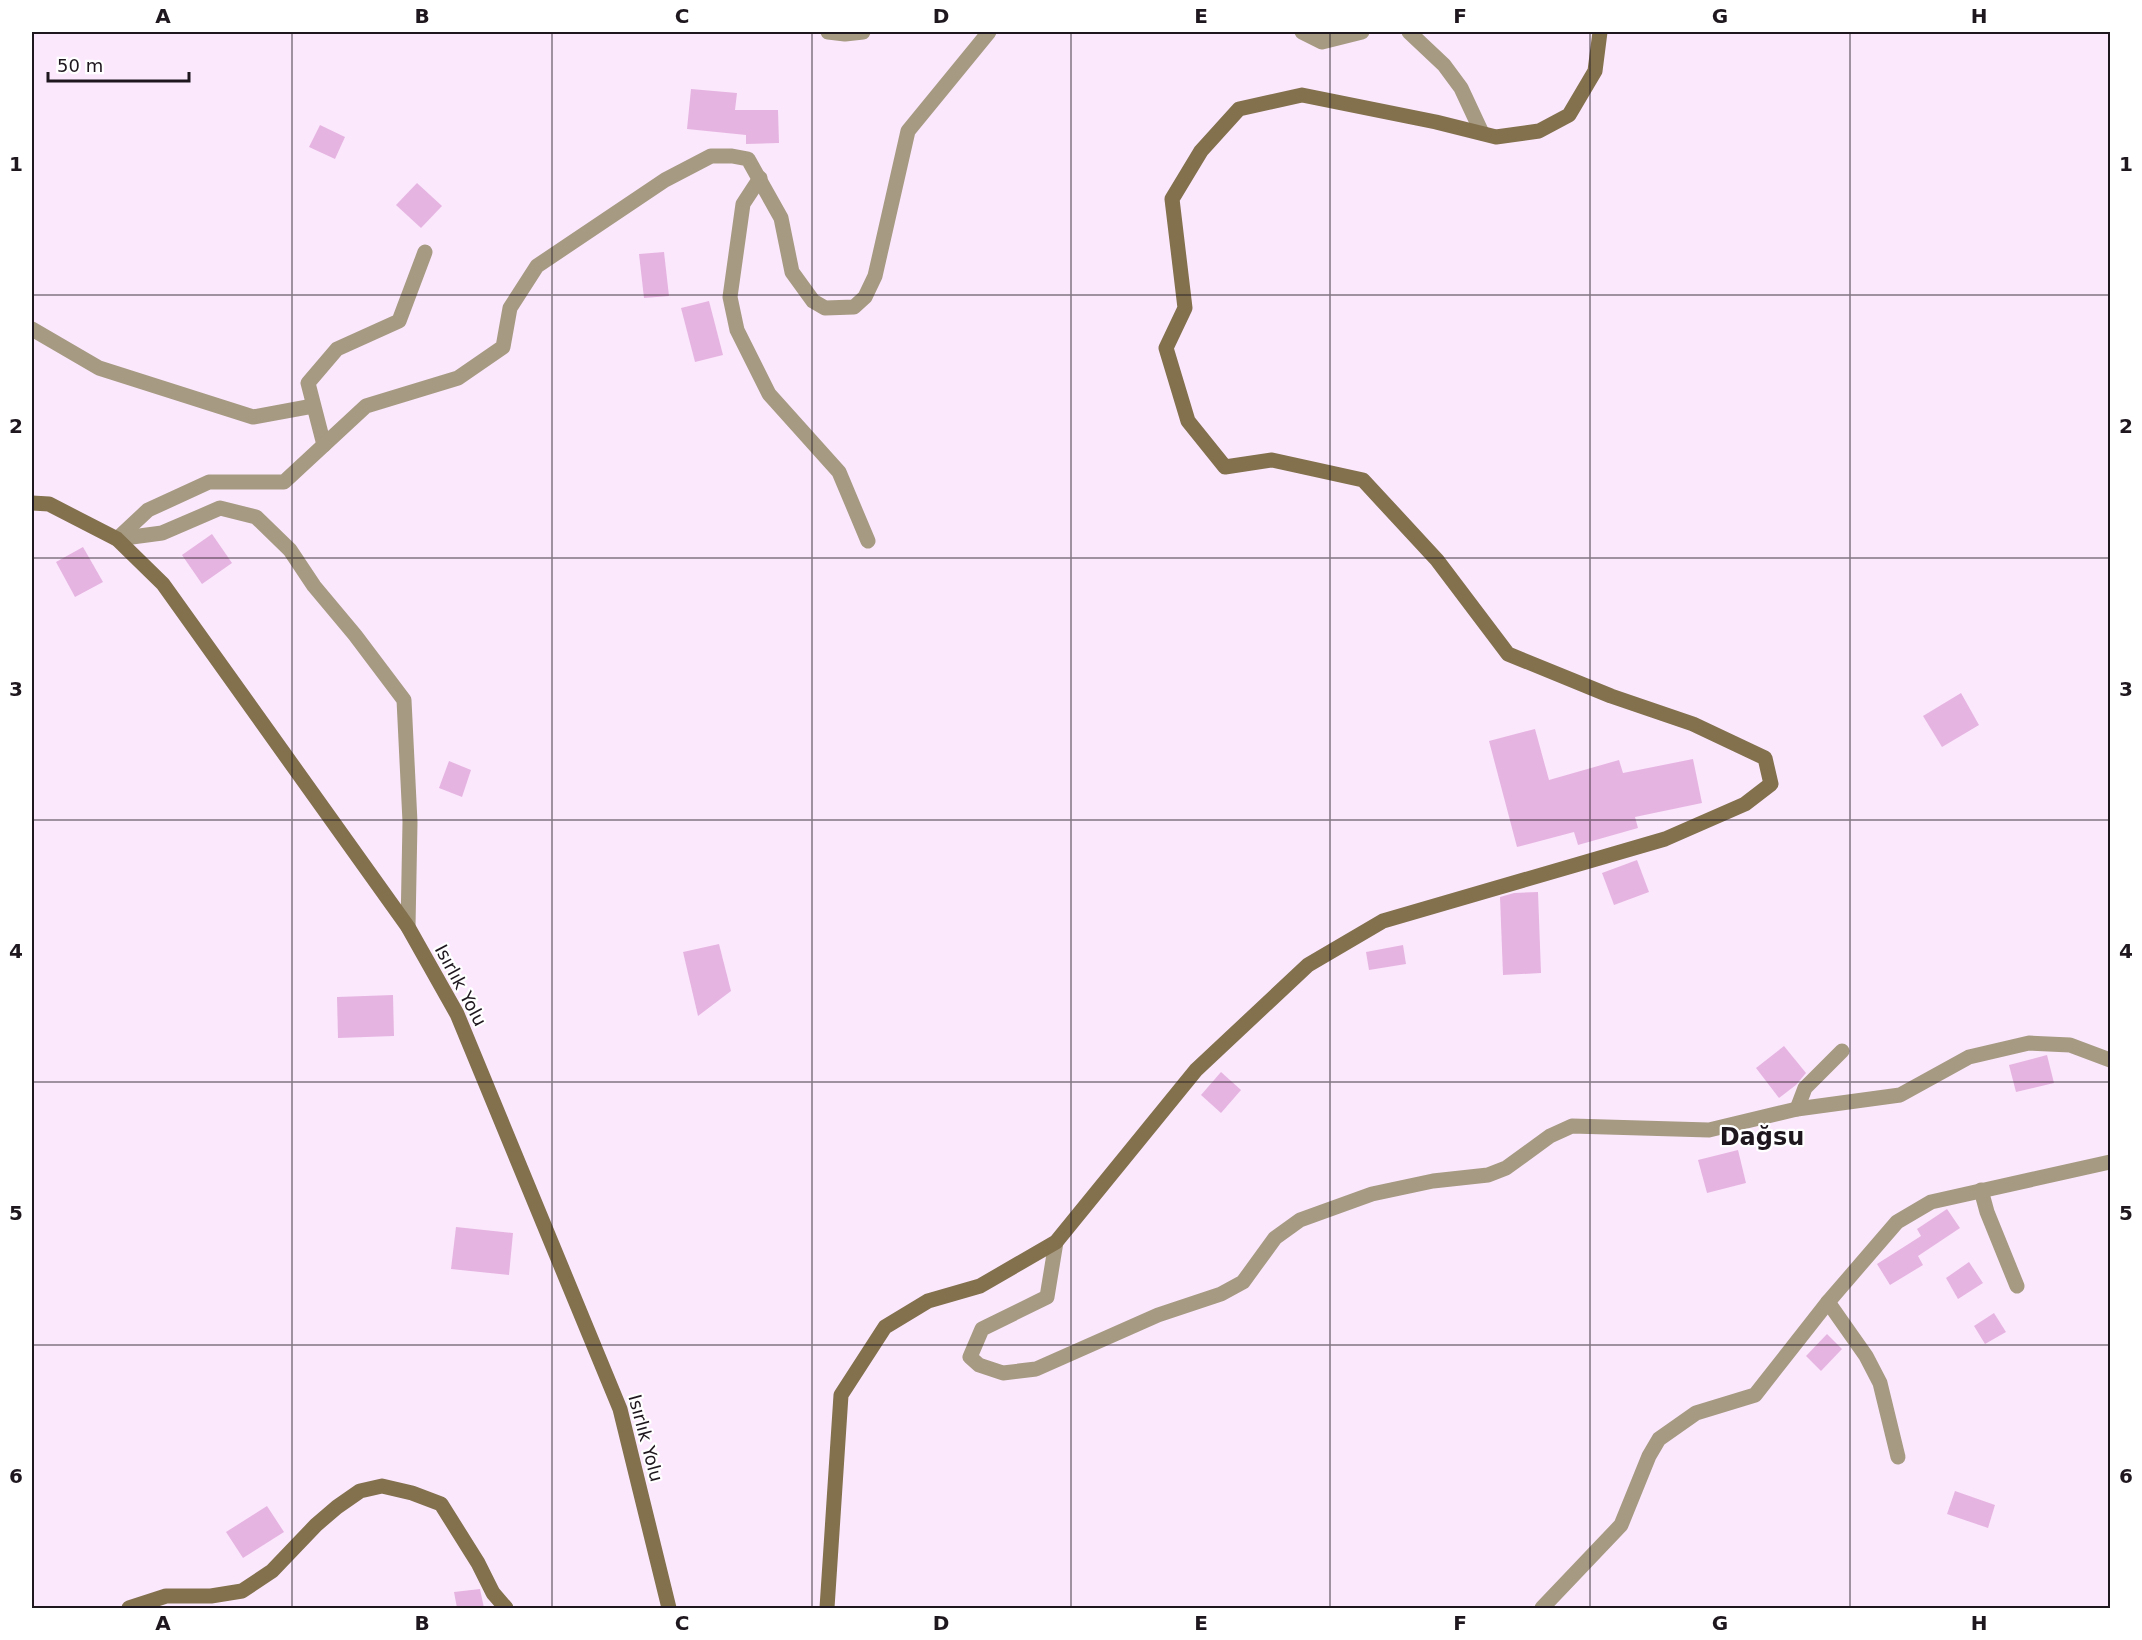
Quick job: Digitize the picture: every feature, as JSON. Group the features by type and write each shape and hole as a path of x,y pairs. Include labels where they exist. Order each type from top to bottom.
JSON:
{"street":[{"path":"828,32 844,34 863,32"},
{"path":"117,538 148,510 208,482 284,482 366,406 458,378 502,347 510,309 537,266 665,180 711,156 748,159 781,218 792,272 813,301 825,308 854,307 865,297 875,276 908,131 989,32"},
{"path":"1302,32 1322,42 1362,32"},
{"path":"1409,32 1444,66 1461,88 1482,133"},
{"path":"827,1608 841,1395 885,1327 928,1301 980,1286 1056,1242 1196,1070 1308,965 1383,921 1665,839 1744,804 1771,784 1765,758 1694,724 1611,696 1508,654 1437,560 1363,480 1272,460 1225,467 1188,421 1166,348 1185,308 1172,199 1201,151 1239,109 1302,95 1496,137 1539,131 1569,115 1595,71 1600,32"},
{"path":"759,178 743,204 730,297 737,330 769,394 839,472 868,541"},
{"path":"324,445 308,383 337,350 399,321 425,252"},
{"path":"32,329 99,368 253,417 313,406"},
{"name":"Isırlık Yolu","path":"32,503 50,504 117,538 163,584 408,927 457,1014 620,1409 669,1608"},
{"path":"117,538 162,533 220,508 256,517 290,550 314,586 355,635 404,700 410,822 408,927"},
{"path":"1056,1242 1047,1297 982,1329 970,1357 979,1365 1003,1373 1036,1369 1158,1315 1221,1294 1243,1282 1275,1238 1300,1220 1372,1194 1433,1181 1488,1175 1506,1168 1550,1136 1572,1126 1709,1130 1797,1109 1900,1095 1969,1057 2029,1043 2070,1045 2110,1059"},
{"path":"1797,1109 1805,1088 1842,1052"},
{"path":"1542,1608 1621,1526 1649,1456 1659,1439 1695,1413 1755,1395 1828,1302 1897,1222 1931,1202 2110,1162"},
{"path":"1981,1190 1987,1212 2017,1286"},
{"path":"1828,1302 1866,1356 1880,1383 1898,1457"},
{"path":"129,1608 166,1596 211,1596 242,1591 272,1571 316,1525 337,1507 360,1491 382,1486 412,1493 441,1504 478,1563 493,1593 506,1608"}],"building":[{"path":"691,89 737,93 735,110 778,110 779,143 746,144 746,135 687,129"},
{"path":"320,125 345,137 335,159 309,147"},
{"path":"417,183 442,206 421,228 396,205"},
{"path":"664,252 669,296 644,298 639,254"},
{"path":"709,301 723,355 695,362 681,308"},
{"path":"212,534 232,563 202,584 182,555"},
{"path":"83,547 103,582 75,597 56,562"},
{"path":"1961,693 1979,725 1942,747 1923,716"},
{"path":"1535,729 1549,780 1619,760 1623,773 1693,759 1702,803 1635,817 1638,828 1578,845 1574,832 1517,847 1489,741"},
{"path":"449,761 471,770 462,797 439,788"},
{"path":"1637,860 1649,892 1614,905 1602,873"},
{"path":"1538,892 1541,973 1503,975 1500,897 1514,893"},
{"path":"719,944 731,991 698,1016 683,952"},
{"path":"1403,945 1406,964 1369,970 1366,952"},
{"path":"393,995 394,1036 338,1038 337,997"},
{"path":"1784,1046 1806,1073 1796,1085 1779,1098 1756,1068"},
{"path":"2047,1055 2054,1083 2016,1092 2009,1065"},
{"path":"1221,1072 1241,1090 1221,1113 1201,1095"},
{"path":"1738,1150 1746,1183 1707,1193 1698,1160"},
{"path":"1947,1209 1960,1228 1918,1256 1923,1265 1890,1285 1877,1264 1921,1236 1917,1229"},
{"path":"456,1227 513,1233 509,1275 451,1269"},
{"path":"1969,1262 1983,1283 1958,1299 1946,1278"},
{"path":"1994,1313 2006,1332 1985,1344 1974,1326"},
{"path":"1827,1334 1842,1349 1821,1371 1806,1356"},
{"path":"1955,1491 1995,1505 1988,1528 1947,1514"},
{"path":"267,1506 284,1532 243,1558 226,1532"},
{"path":"480,1589 484,1608 457,1608 454,1592"}],"district":[{"name":"Dağsu","path":"1762,1137"}]}
